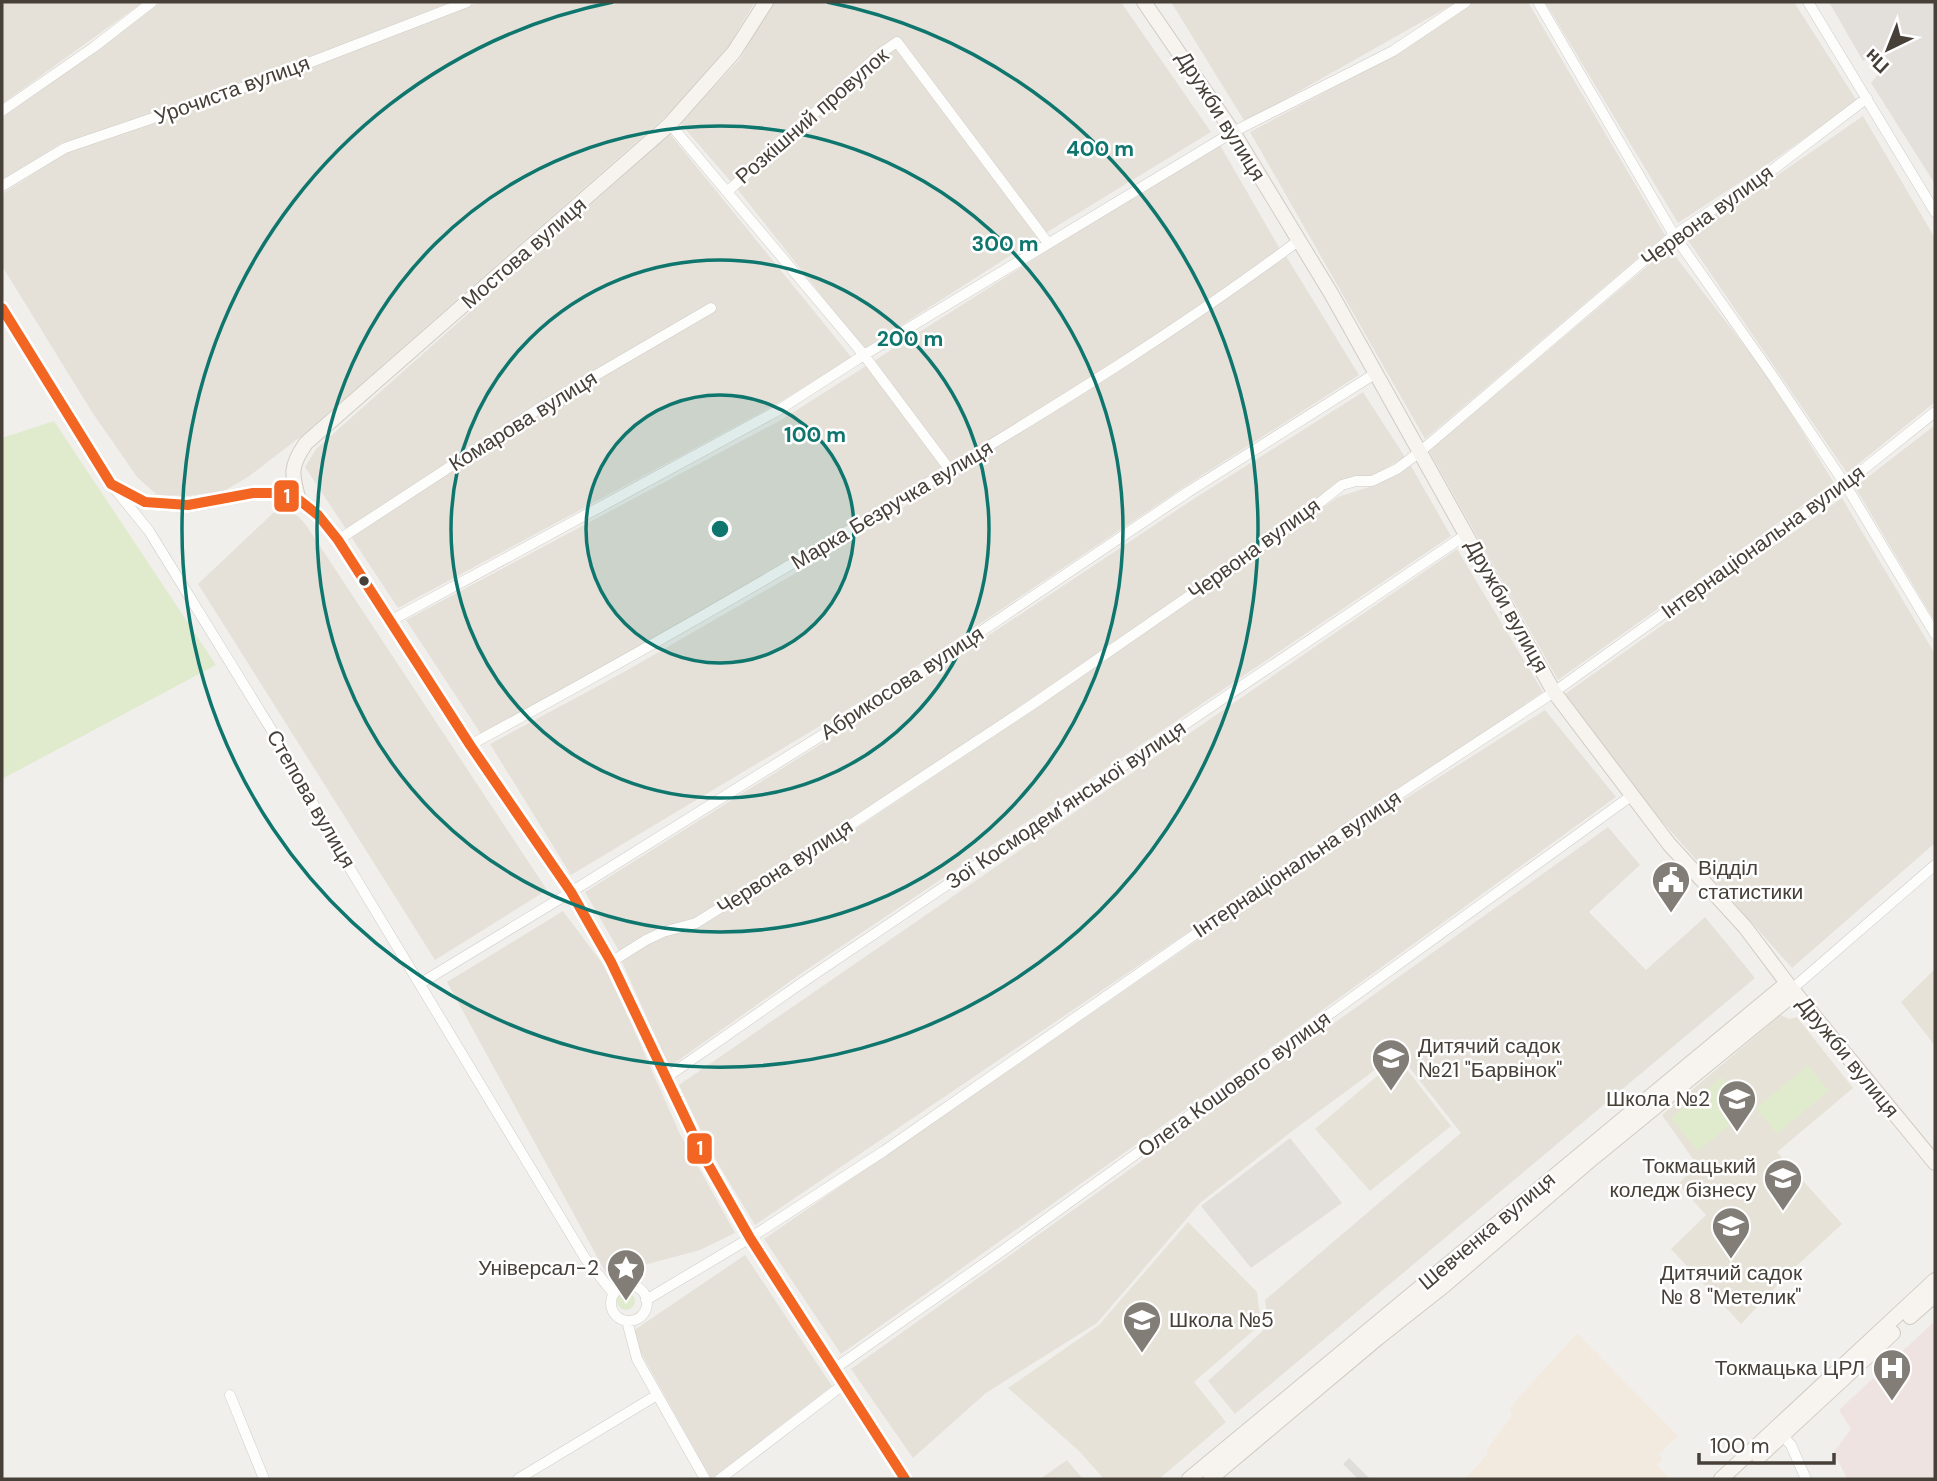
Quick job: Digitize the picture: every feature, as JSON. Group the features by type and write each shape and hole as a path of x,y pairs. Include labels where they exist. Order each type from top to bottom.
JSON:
{"street":[{"path":"2,111 94,47 152,2"},
{"name":"Урочиста вулиця","path":"2,187 65,148 259,82 467,2"},
{"name":"Мостова вулиця","path":"299,500 292,470 306,443 670,124 734,52 765,2"},
{"name":"Дружби вулиця","path":"1144,2 1172,38 1233,132 1298,241 1421,451 1554,692 1669,844 1745,927 1791,988 1935,1163"},
{"path":"390,621 777,411 864,355 1233,132 1393,51 1466,2"},
{"path":"1538,2 1674,235 1845,484 1935,634"},
{"path":"1808,2 1935,212"},
{"name":"Розкішний провулок","path":"728,191 897,42 1048,243"},
{"name":"Червона вулиця","path":"611,962 646,940 696,923 808,853 1033,704 1289,527 1342,485 1356,481 1373,481 1397,469 1674,235 1767,174 1867,98"},
{"name":"Розкішний провулок","path":"670,124 864,355 950,470"},
{"name":"Марка Безручка вулиця","path":"470,746 645,651 950,470 1230,292 1298,241"},
{"name":"Степова вулиця","path":"2,308 111,484 149,531 271,729 346,862 585,1258 614,1294"},
{"name":"Комарова вулиця","path":"338,540 543,406 710,308"},
{"name":"Абрикосова вулиця","path":"421,983 891,692 1188,492 1376,373"},
{"name":"Інтернаціональна вулиця","path":"646,1300 750,1238 884,1151 1352,825 1554,692 1845,484 1935,412"},
{"path":"111,484 145,502 188,505 253,493 277,493 299,500 318,515 338,540 470,746 571,892 611,962 704,1157 750,1238 905,1479"},
{"name":"Зої Космодем’янської вулиця","path":"667,1077 803,982 1467,534"},
{"name":"Олега Кошового вулиця","path":"834,1369 1002,1251 1631,796"},
{"name":"Шевченка вулиця","path":"1210,1479 1292,1404 1504,1227 1583,1150 1791,988 1935,864"},
{"path":"1727,1478 1935,1280"},
{"path":"629,1286 641,1290 646,1300 647,1305 638,1319 627,1321 613,1312 611,1300 618,1289 629,1286"},
{"path":"1727,1478 1783,1436 1935,1295"},
{"path":"627,1321 637,1359 705,1479"},
{"path":"720,1479 844,1384"},
{"path":"230,1395 264,1479"},
{"path":"518,1479 657,1395"},
{"name":"Шевченка вулиця","path":"1189,1479 1292,1404"},
{"path":"1783,1436 1791,1445 1806,1479"}],"shaded area":[{"path":"2,2 143,2 2,104"},
{"path":"161,2 451,2 257,78 60,144 2,180 2,118"},
{"path":"480,2 755,2 728,47 675,108 304,434 248,477 224,491 188,496 157,495 137,477 92,412 2,266 2,194 72,149 260,86"},
{"path":"773,2 1121,2 1211,132 864,349 738,190 680,123 740,59"},
{"path":"1171,2 1457,2 1245,122"},
{"path":"1472,2 1528,2 1665,235 1425,439 1250,132 1404,50"},
{"path":"1545,2 1794,2 1857,101 1678,223"},
{"path":"1829,2 1935,2 1935,184 1871,83 1881,71 1869,56 1863,61"},
{"path":"1863,116 1935,238 1935,402 1847,473 1683,233 1759,188"},
{"path":"670,134 852,358 775,405 398,608 305,467 316,449"},
{"path":"1220,145 1280,249 1110,365 939,471 640,648 481,734 406,620 781,420 1053,247"},
{"path":"1669,248 1771,380 1834,483 1558,680 1429,451"},
{"path":"1286,256 1359,375 1190,483 890,684 571,875 490,744 624,672 834,551 1113,373"},
{"path":"1363,392 1405,457 1372,476 1354,476 1340,482 1285,524 805,851 695,920 656,930 619,951 585,892 896,697 1195,498"},
{"path":"1935,425 1935,622 1855,487"},
{"path":"1411,466 1451,536 799,975 669,1067 622,962 648,943 663,936 698,927 809,860 1032,711 1338,497 1372,486"},
{"path":"1842,498 1935,654 1935,843 1792,968 1652,810 1565,694"},
{"path":"281,509 298,516 306,525 547,890 435,960 198,584 273,513"},
{"path":"1457,549 1543,692 755,1225 711,1152 679,1085"},
{"path":"1545,710 1616,797 1200,1099 841,1354 764,1239 1381,814"},
{"path":"1608,827 1640,865 1589,912 1646,970 1705,917 1755,978 1235,1414 1208,1381 1268,1326 1265,1300 1461,1133 1398,1053 1200,1203 1097,1323 986,1393 913,1458 851,1369"},
{"path":"1673,870 1688,888 1678,896 1664,877"},
{"path":"563,911 608,971 679,1132 735,1233 700,1250 607,1275 447,982"},
{"path":"1935,969 1935,1046 1901,1002"},
{"path":"1781,1015 1789,1019 1797,1017 1853,1088 1777,1152 1842,1224 1790,1272 1741,1324 1671,1249 1706,1215 1678,1184 1697,1165 1662,1115"},
{"name":"Дитячий садок №21 \"Барвінок\"","path":"1398,1058 1451,1126 1370,1191 1315,1129"},
{"path":"1290,1138 1342,1203 1251,1268 1201,1206"},
{"name":"Школа №5","path":"1188,1222 1257,1292 1261,1324 1194,1382 1226,1422 1159,1479 1104,1479 1079,1451 1008,1388 1099,1325"},
{"path":"745,1255 832,1386 711,1479 630,1333"},
{"name":"Токмацька ЦРЛ","path":"1935,1321 1935,1479 1847,1479 1834,1452 1851,1429 1839,1410"},
{"path":"1577,1333 1678,1436 1659,1454 1663,1459 1657,1465 1670,1479 1465,1479 1488,1453 1486,1450 1512,1416 1510,1408"},
{"path":"1349,1458 1370,1479 1358,1479 1343,1464"},
{"path":"1067,1460 1083,1479 1040,1479"}],"green space":[{"path":"54,421 216,665 2,779 2,438"},
{"path":"1808,1065 1829,1091 1777,1134 1756,1108"},
{"path":"1722,1077 1749,1110 1698,1151 1671,1118"},
{"path":"626,1292 632,1295 635,1301 632,1307 626,1310 620,1307 617,1301 620,1295"}],"transit line":[{"name":"1","path":"2,308 111,484 145,502 188,505 253,493 277,493 299,500 318,515 338,540 470,745 571,892 611,962 704,1157 750,1238 905,1479"}],"place":[{"name":"Відділ статистики","path":"1671,914"},
{"name":"Дитячий садок №21 \"Барвінок\"","path":"1391,1092"},
{"name":"Школа №2","path":"1737,1133"},
{"name":"Токмацький коледж бізнесу","path":"1783,1212"},
{"name":"Дитячий садок № 8 \"Метелик\"","path":"1731,1260"},
{"name":"Універсал-2","path":"626,1302"},
{"name":"Школа №5","path":"1142,1354"},
{"name":"Токмацька ЦРЛ","path":"1892,1402"}]}
